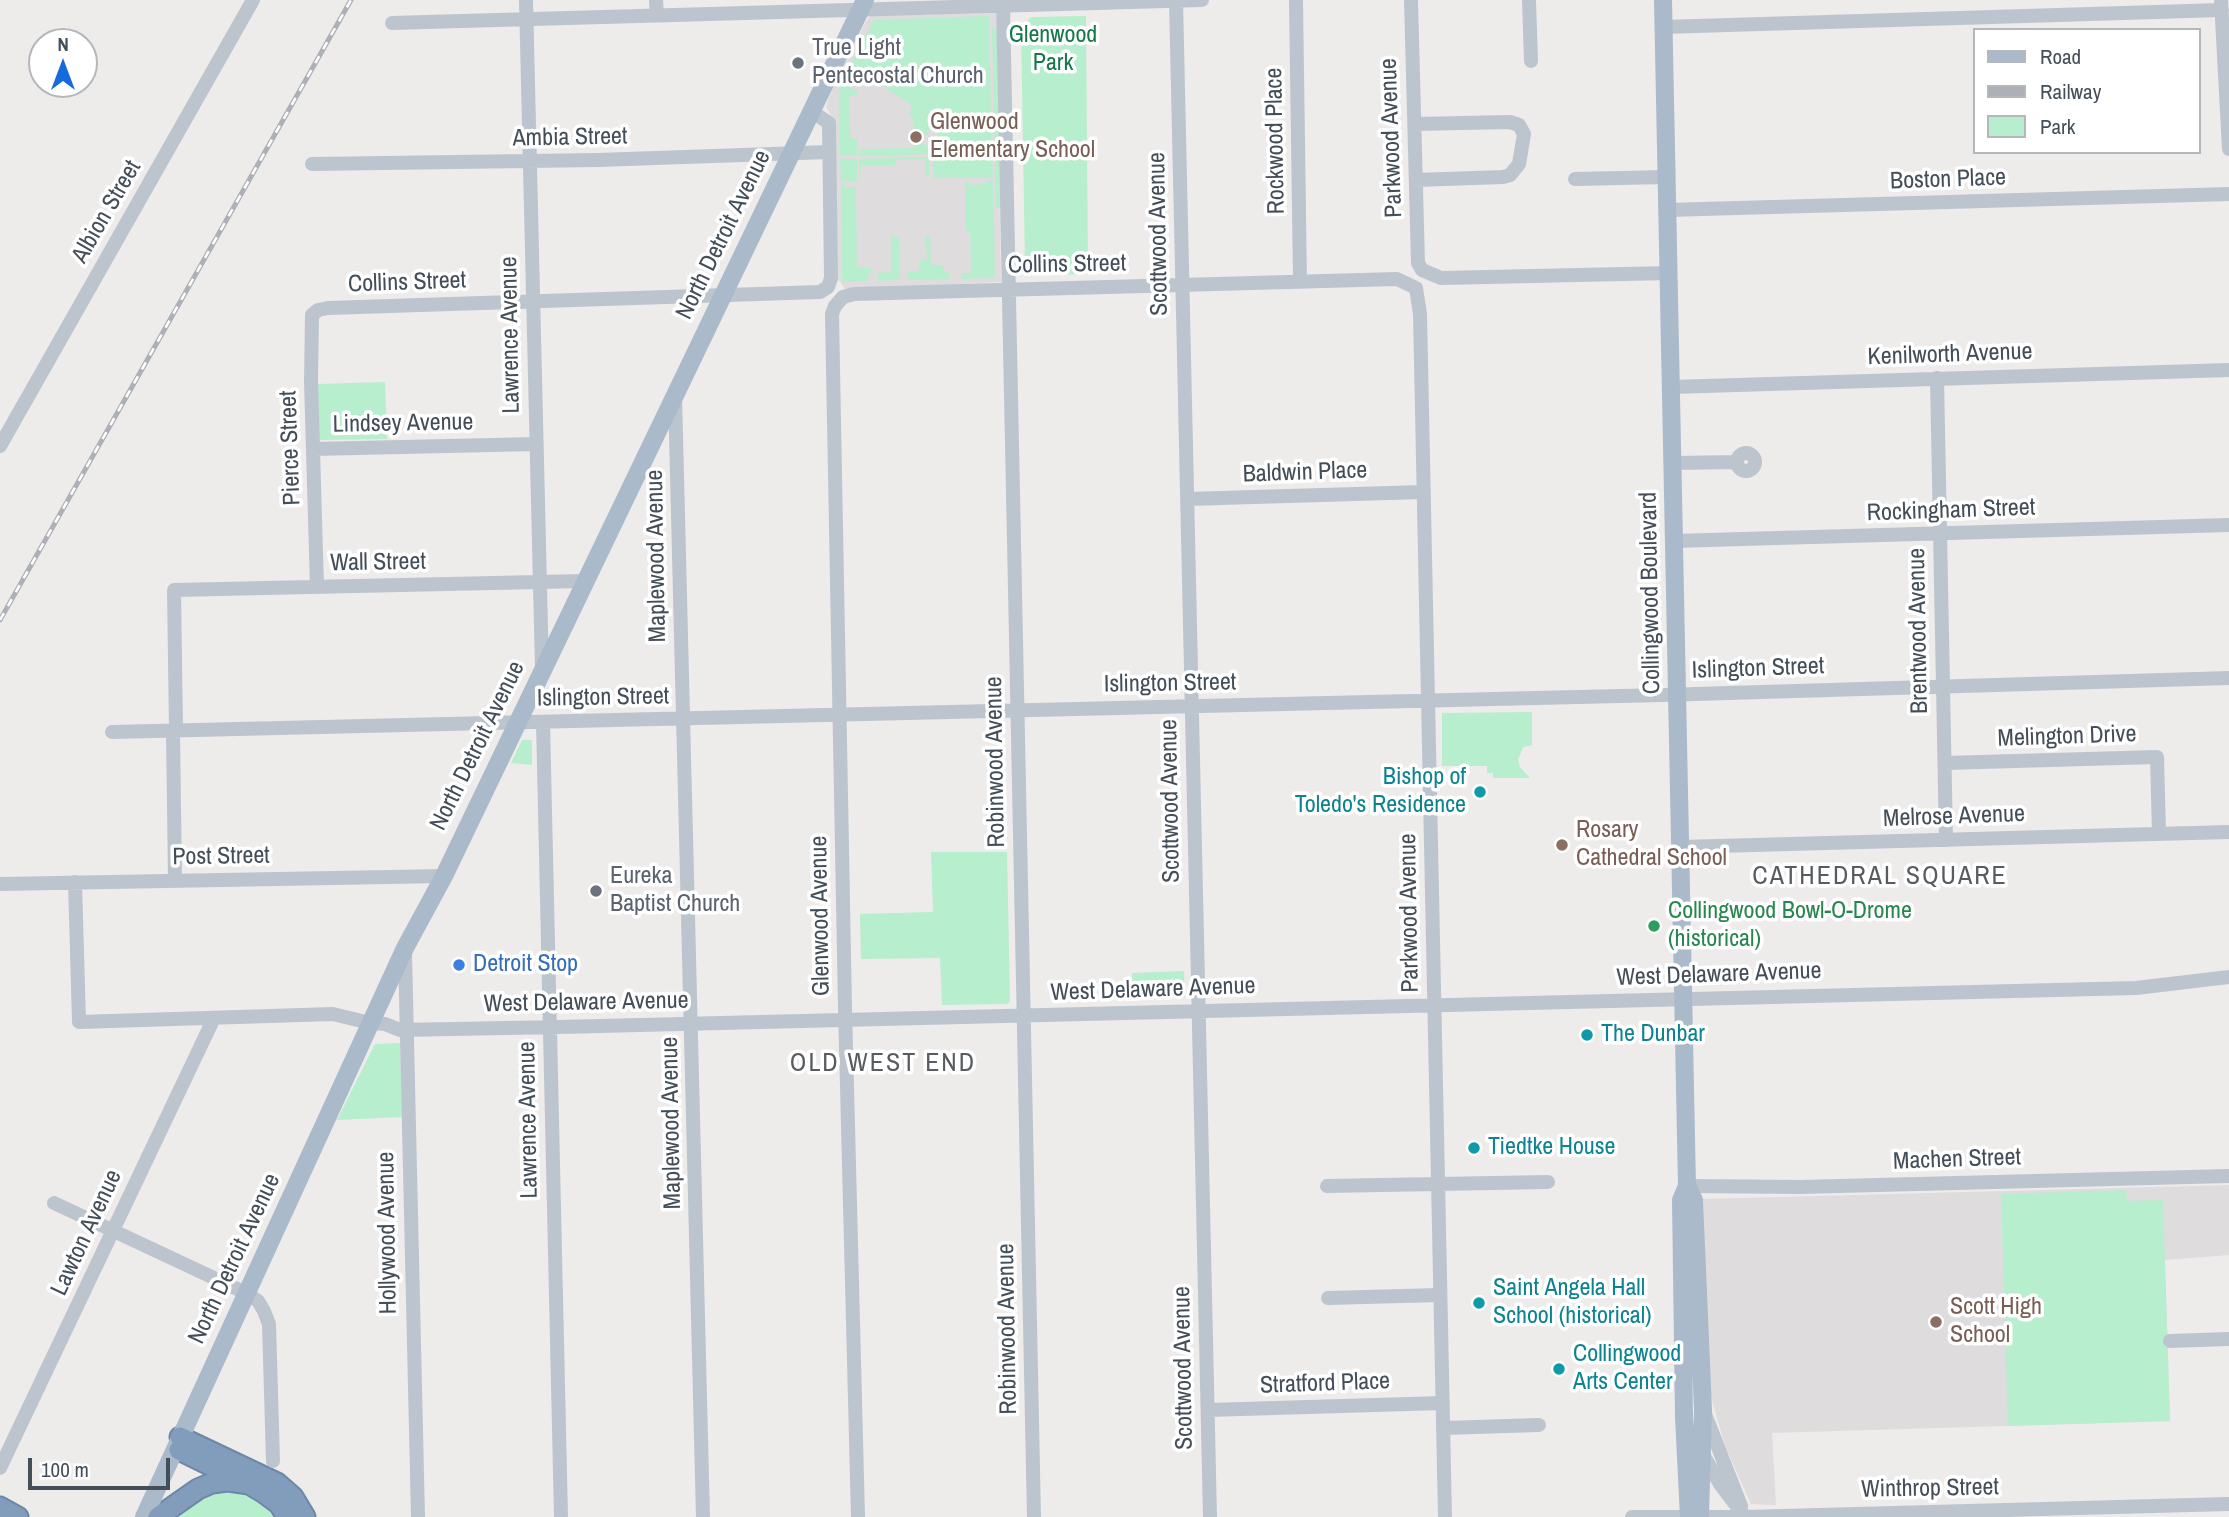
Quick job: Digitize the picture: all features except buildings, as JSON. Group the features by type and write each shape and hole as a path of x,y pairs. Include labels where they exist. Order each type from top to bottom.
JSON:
{"highway":[{"path":"177,1443 279,1504 287,1517"},
{"path":"177,1443 278,1483 293,1497 304,1517"},
{"path":"158,1517 182,1498 212,1483 228,1481 249,1484"},
{"path":"0,1507 18,1517"}],"main road":[{"name":"Collingwood Boulevard","path":"1663,0 1687,1186 1681,1200 1703,1410 1703,1455 1694,1517"},
{"name":"North Detroit Avenue","path":"144,1517 405,948 444,876 721,297 783,182 790,154 863,5"},
{"name":"Collingwood Boulevard","path":"1690,1288 1684,1417 1694,1517"}],"street":[{"name":"Albion Street","path":"0,446 253,0"},
{"name":"Lawrence Avenue","path":"526,0 542,669"},
{"path":"656,0 657,15"},
{"name":"Scottwood Avenue","path":"1176,0 1210,1517"},
{"path":"391,23 657,15 863,5 1202,0"},
{"name":"Rockwood Place","path":"1296,0 1300,282"},
{"name":"Parkwood Avenue","path":"1411,0 1418,263 1425,273 1441,278 1670,273"},
{"path":"1529,0 1531,61"},
{"name":"Robinwood Avenue","path":"1003,5 1034,1517"},
{"path":"1664,27 2221,5 2229,149"},
{"path":"811,111 829,123 829,152"},
{"path":"1415,124 1510,122 1519,125 1524,134 1519,164 1503,177 1416,180"},
{"name":"Collins Street","path":"318,310 814,294 824,291 830,284 824,186 829,152"},
{"name":"Ambia Street","path":"312,164 530,162 829,152"},
{"path":"1575,179 1667,177"},
{"name":"Boston Place","path":"1668,210 2229,194"},
{"name":"Collins Street","path":"832,314 838,301 850,295 1396,279"},
{"name":"Parkwood Avenue","path":"1396,279 1412,285 1417,291 1420,314 1445,1517"},
{"name":"Pierce Street","path":"317,587 310,322 312,315 318,310"},
{"name":"Glenwood Avenue","path":"832,314 858,1517"},
{"name":"Kenilworth Avenue","path":"1672,387 2229,370"},
{"name":"Brentwood Avenue","path":"1937,378 1947,840"},
{"name":"Maplewood Avenue","path":"675,392 703,1517"},
{"name":"Lindsey Avenue","path":"313,449 536,444"},
{"path":"1673,463 1737,462"},
{"name":"Baldwin Place","path":"1187,499 1423,492"},
{"name":"Rockingham Street","path":"1674,541 2229,525"},
{"name":"Wall Street","path":"175,730 174,590 584,581"},
{"name":"Islington Street","path":"112,732 1677,695 2229,678"},
{"name":"Lawrence Avenue","path":"543,722 561,1517"},
{"path":"175,730 175,880"},
{"name":"Melington Drive","path":"1945,764 2157,757 2159,834"},
{"name":"Melrose Avenue","path":"1680,847 2229,832"},
{"name":"Post Street","path":"0,884 444,876"},
{"name":"West Delaware Avenue","path":"75,882 79,1022 333,1014 406,1030 2136,988 2229,977"},
{"name":"Hollywood Avenue","path":"405,948 418,1517"},
{"name":"Lawton Avenue","path":"1,1468 214,1018"},
{"name":"Machen Street","path":"1687,1186 1800,1187 2229,1176"},
{"path":"1327,1186 1548,1182"},
{"path":"54,1203 258,1301 269,1324 273,1461"},
{"path":"1328,1298 1440,1294"},
{"path":"2170,1341 2229,1339"},
{"name":"Stratford Place","path":"1208,1410 1442,1403"},
{"path":"1703,1410 1734,1483 1745,1517"},
{"path":"1684,1417 1720,1484 1745,1517"},
{"path":"1443,1428 1539,1426"},
{"name":"Winthrop Street","path":"1632,1517 1745,1517 2229,1504"}],"shaded area":[{"name":"Glenwood Elementary School","path":"996,13 1001,282 845,290 837,280 832,117 826,107 833,86 865,23 870,16"},
{"name":"Scott High School","path":"2229,1185 2229,1255 2165,1260 2170,1421 1772,1433 1776,1505 1751,1504 1725,1446 1708,1386 1703,1199"}],"green space":[{"path":"989,16 991,112 970,112 971,117 991,117 992,153 974,153 972,150 971,153 932,154 932,151 937,150 937,131 929,131 921,139 915,139 914,123 909,113 913,106 865,74 860,79 847,72 874,20"},
{"name":"Glenwood Park","path":"1086,16 1088,274 1037,275 1025,265 1021,27 1031,17"},
{"path":"992,28 997,28 1000,208 996,208"},
{"path":"842,82 858,92 858,95 849,96 850,138 857,139 857,156 840,156 839,88"},
{"path":"915,142 921,142 929,148 929,154 859,156 859,149 915,148"},
{"path":"992,156 993,178 933,178 933,157"},
{"path":"929,157 929,176 926,176 925,159 896,160 895,165 861,165 860,180 859,159"},
{"path":"840,159 857,159 857,181 841,181"},
{"path":"986,181 993,181 995,278 962,279 962,273 971,273 970,231 966,231 965,182 969,182 969,185 986,184"},
{"path":"844,184 845,187 856,187 857,268 871,268 868,281 842,282 841,185"},
{"path":"891,235 899,237 900,280 878,281 878,273 891,272"},
{"path":"925,235 930,235 931,265 944,265 944,271 949,271 949,279 908,280 907,271 919,271 920,260 927,259"},
{"path":"385,382 387,439 319,440 317,384"},
{"path":"1532,712 1532,745 1523,747 1518,760 1520,767 1530,778 1493,778 1493,773 1487,773 1487,766 1442,766 1442,713"},
{"path":"522,740 532,740 532,765 511,763"},
{"path":"931,852 1007,852 1008,1004 942,1005 940,958 861,959 860,914 933,912"},
{"path":"1184,971 1185,998 1133,1000 1132,973"},
{"path":"400,1043 402,1117 337,1120 375,1044"},
{"path":"2126,1190 2127,1201 2163,1200 2170,1421 2008,1426 2001,1194"},
{"path":"241,1488 282,1517 172,1517 206,1491"}],"railway":[{"path":"0,620 351,0"}],"place":[{"name":"True Light Pentecostal Church","path":"798,63"},
{"name":"Glenwood Elementary School","path":"916,137"},
{"name":"Bishop of Toledo's Residence","path":"1480,792"},
{"name":"Rosary Cathedral School","path":"1562,845"},
{"name":"Eureka Baptist Church","path":"596,891"},
{"name":"Collingwood Bowl-O-Drome (historical)","path":"1654,926"},
{"name":"Detroit Stop","path":"459,965"},
{"name":"The Dunbar","path":"1587,1035"},
{"name":"Tiedtke House","path":"1474,1148"},
{"name":"Saint Angela Hall School (historical)","path":"1479,1303"},
{"name":"Scott High School","path":"1936,1322"},
{"name":"Collingwood Arts Center","path":"1559,1369"}],"district":[{"name":"CATHEDRAL SQUARE","path":"1880,877"},
{"name":"OLD WEST END","path":"883,1064"}]}
